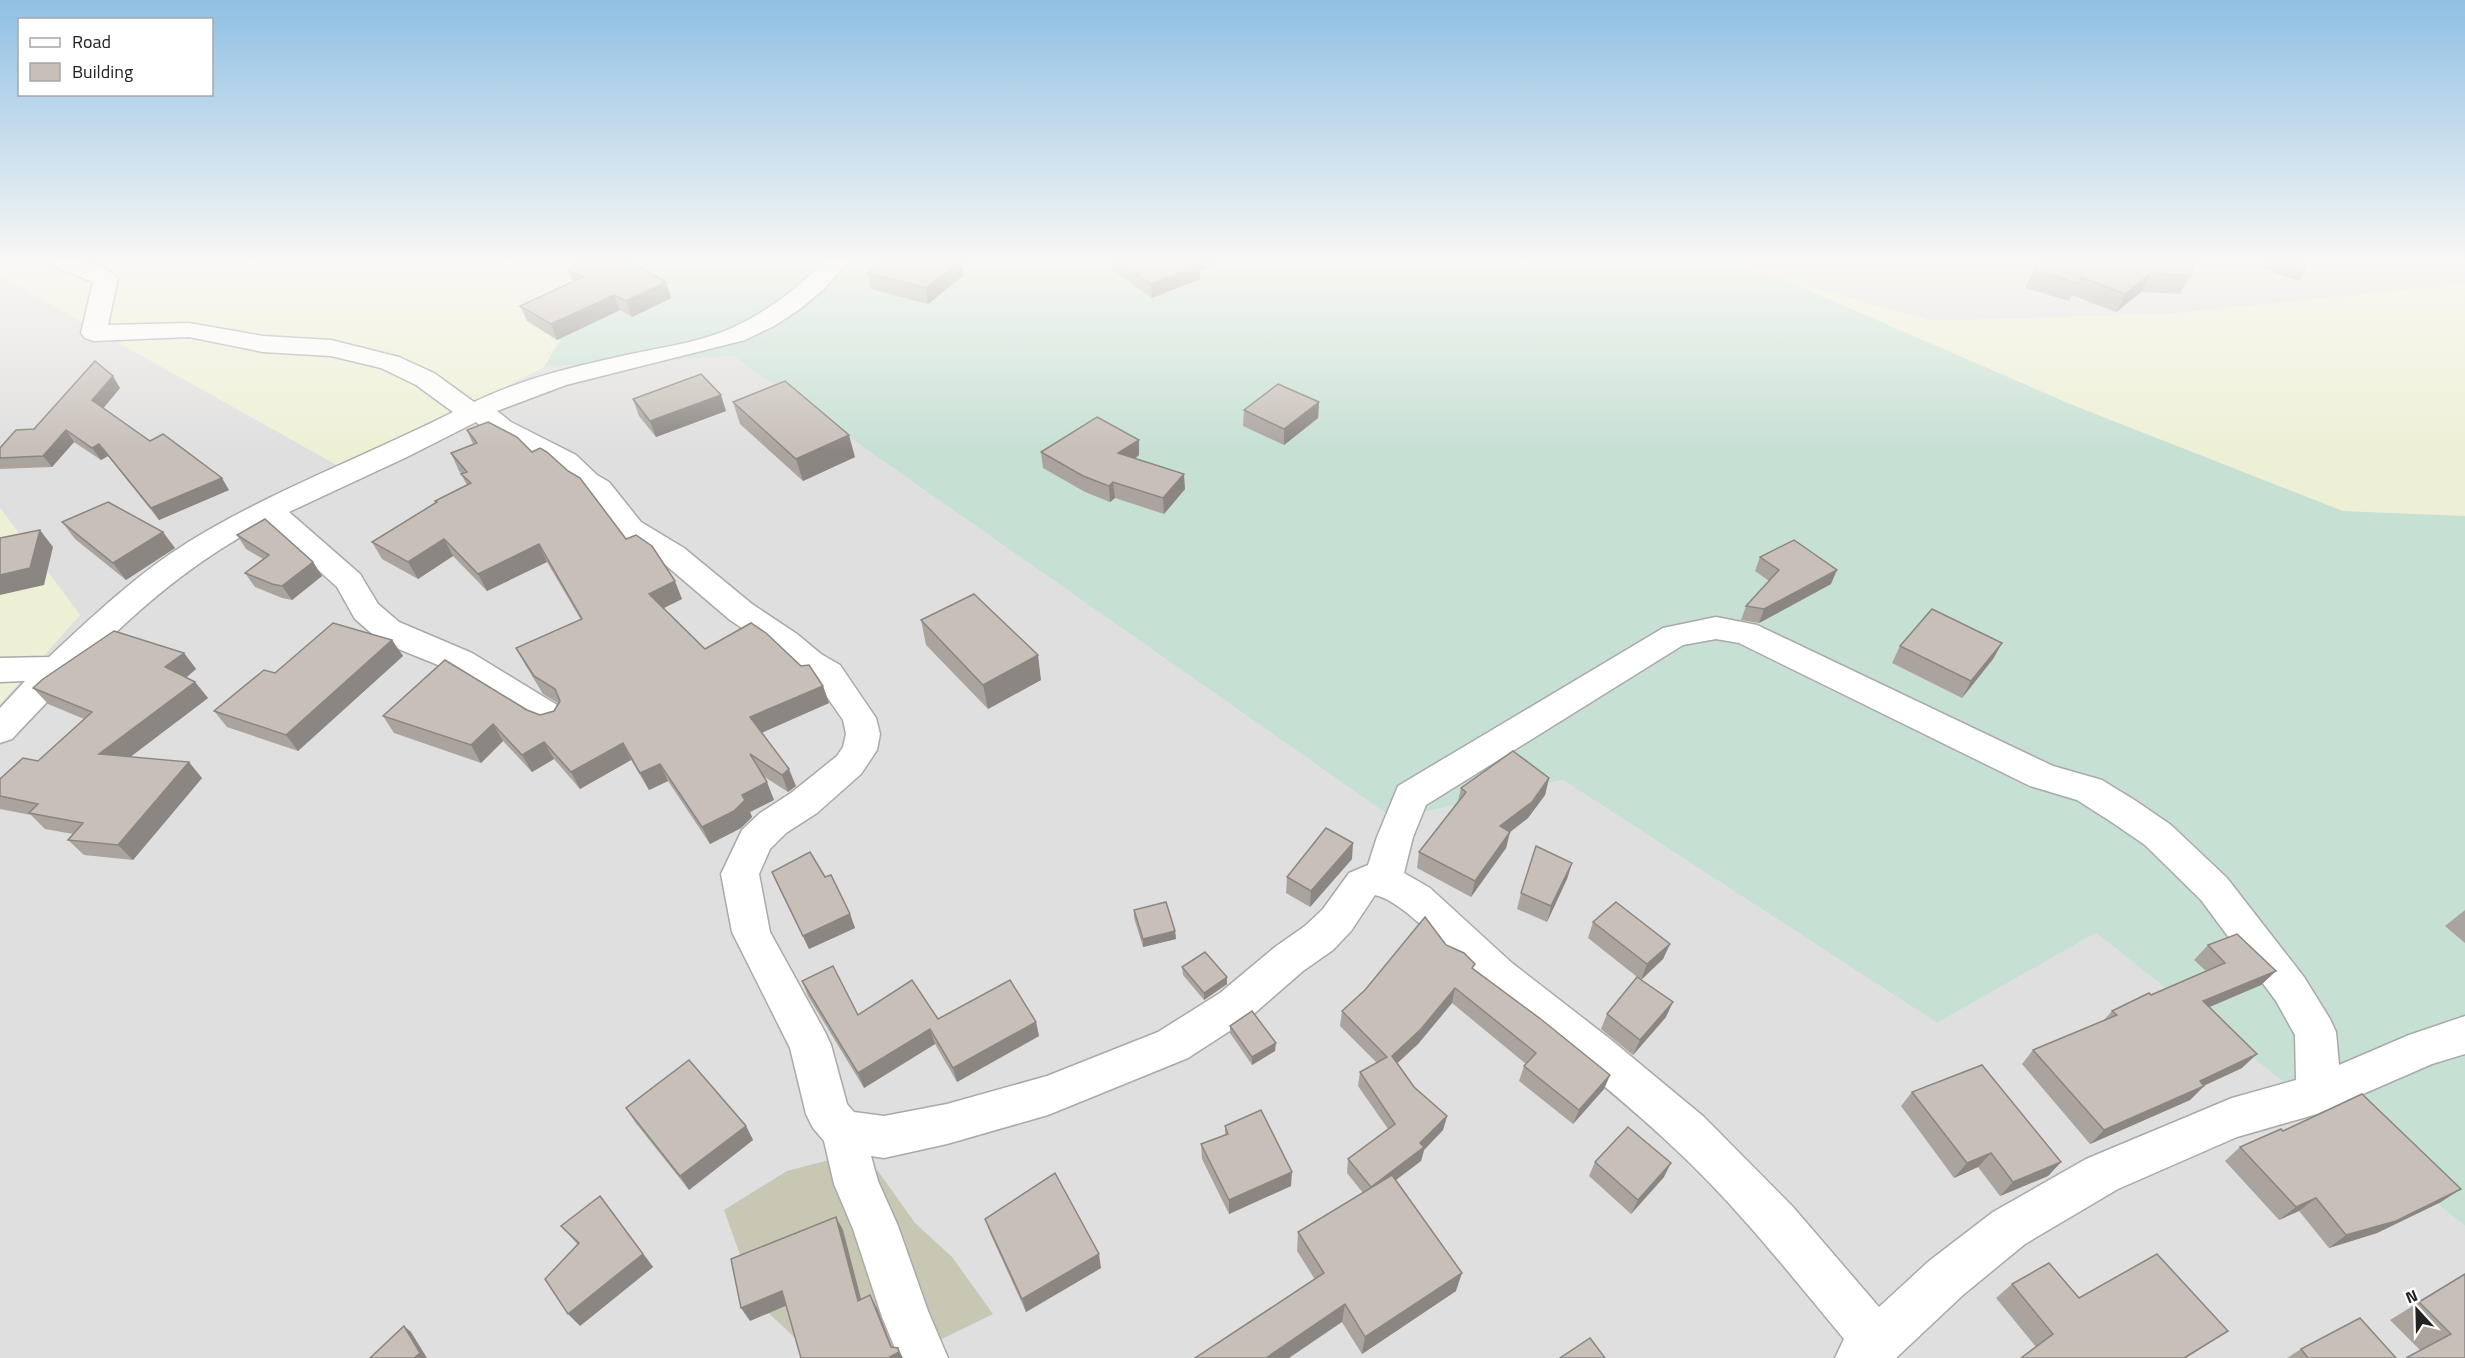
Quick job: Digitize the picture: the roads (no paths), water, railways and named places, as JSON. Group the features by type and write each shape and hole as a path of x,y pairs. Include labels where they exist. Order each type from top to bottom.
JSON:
{"street":[{"path":"96,324 94,333 189,330 263,345 331,348 390,362 425,379 452,400 473,412 489,417 501,428 566,461 587,481 599,488 631,529 673,555 741,612 786,642 808,662 828,673 859,718 863,734 860,750 849,765 804,802 773,823 755,840 740,874 751,932 810,1045 828,1114 843,1131 856,1184 875,1226 906,1317 924,1358"},
{"path":"0,730 58,669 140,594 176,564 219,538 270,511 413,444 473,412 544,383 665,355 734,336 758,324"},
{"path":"270,511 350,581 366,611 388,630 466,664 505,691 550,717"},
{"path":"1383,880 1395,837 1411,796 1674,636 1716,628 1746,633 2042,776 2089,790 2158,835 2214,889 2290,989 2314,1032 2318,1054 2317,1094"},
{"path":"0,670 58,669"},
{"path":"843,1131 884,1137 948,1124 1048,1095 1173,1045 1234,1006 1288,959 1319,938 1337,920 1357,888 1362,884 1371,880 1383,880 1417,899 1498,975 1689,1132 1777,1223 1868,1350 1946,1278 2010,1228 2102,1174 2232,1118 2317,1094 2424,1048 2465,1035"}]}
